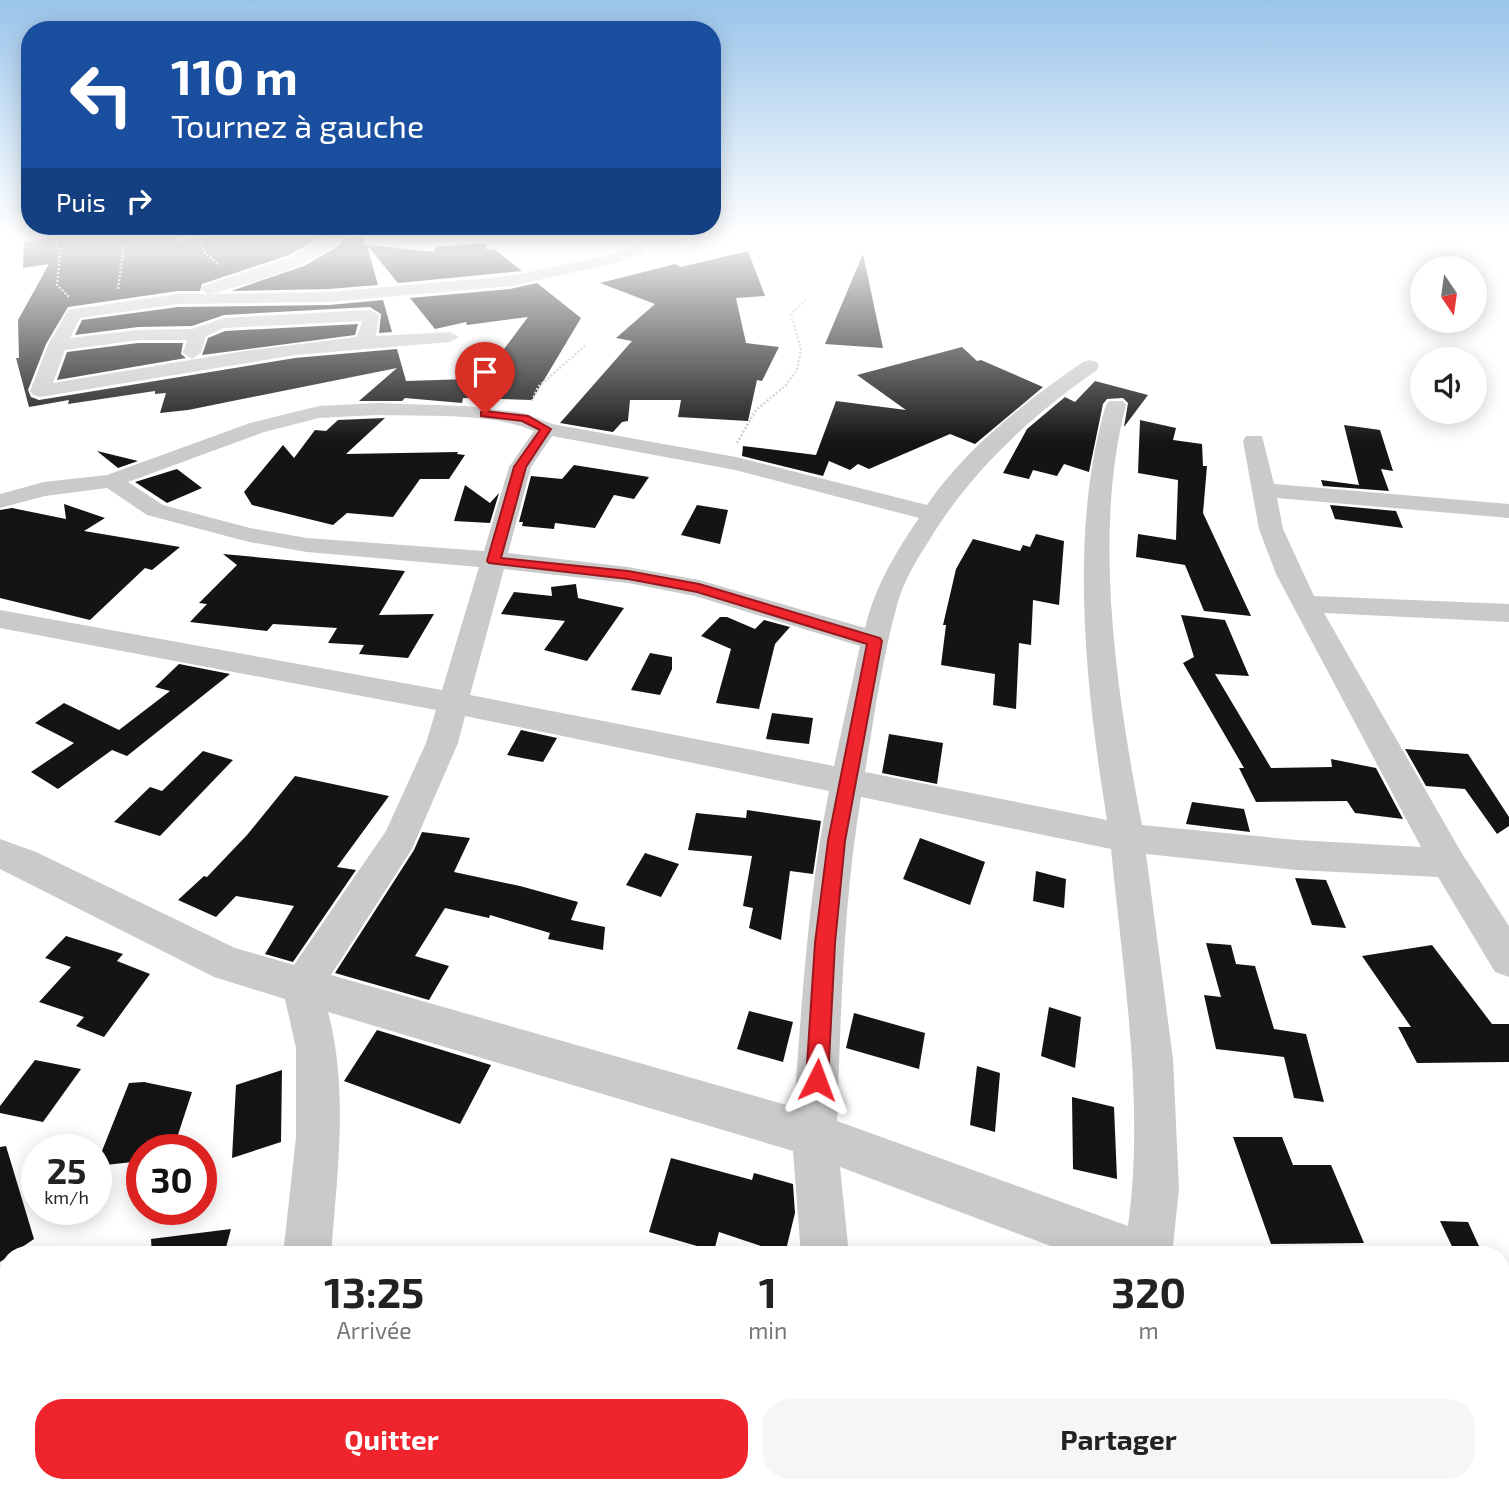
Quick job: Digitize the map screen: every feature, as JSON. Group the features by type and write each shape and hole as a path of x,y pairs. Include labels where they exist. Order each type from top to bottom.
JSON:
{"street":[{"path":"150,303 74,314 57,345 40,391 189,365 365,342 450,337"},
{"path":"57,345 138,335 195,334 223,323 370,315 365,342"},
{"path":"189,365 197,336 195,334"},
{"path":"824,1246 814,1135 825,943 836,841 884,603 902,561 954,485 998,438 1065,381 1090,366"},
{"path":"1116,405 1105,444 1097,510 1107,724 1127,838 1152,1059 1156,1189 1149,1246"},
{"path":"0,501 44,489 111,481 257,427 319,412 390,409 465,412 535,424 736,464 933,514"},
{"path":"308,1246 318,1137 317,1048 302,986 400,839 442,743 456,703 520,467 535,424"},
{"path":"1254,440 1271,528 1289,574 1448,863 1509,959"},
{"path":"111,481 155,510 249,536 358,551 628,575 699,588 875,641"},
{"path":"1264,490 1509,511"},
{"path":"1305,604 1509,613"},
{"path":"0,619 456,703 1127,838 1297,855 1448,863"},
{"path":"8,866 228,964 814,1135 1116,1246"}],"path":[{"path":"70,303 74,314"},
{"path":"736,464 735,450 744,428 756,410 785,386 797,370 801,349 791,314 803,303"},
{"path":"535,424 538,387 586,345"}],"building":[{"path":"28,303 98,303 68,307 46,344 28,390 31,397 39,400 295,358 397,349 406,381 468,379 474,373 486,373 528,317 467,325 466,322 435,329 414,303 562,303 581,318 532,400 463,398 462,403 405,398 402,401 359,401 397,368 188,410 160,413 166,393 155,394 155,391 29,407 16,358 19,358 18,320"},
{"path":"384,303 392,332 379,333 381,314 370,307 224,315 192,326 138,327 75,335 82,320 178,307"},
{"path":"651,303 737,303 746,343 779,347 762,381 757,380 748,421 678,417 681,400 630,400 628,421 622,422 613,432 560,423 632,341 616,338 655,304"},
{"path":"842,303 873,303 883,348 825,344"},
{"path":"358,324 355,335 202,355 208,338 225,331"},
{"path":"138,343 183,343 181,354 186,358 57,380 67,352"},
{"path":"962,347 977,361 981,360 1043,387 975,444 950,434 869,469 858,464 850,470 829,461 823,476 742,456 743,446 816,455 836,401 906,410 857,375"},
{"path":"1095,381 1148,395 1124,427 1128,403 1123,398 1107,399 1103,404 1089,472 1064,464 1057,476 1033,470 1029,479 1003,473 1027,429 1065,397 1075,402"},
{"path":"385,418 346,454 458,452 457,454 465,455 449,479 420,479 393,517 347,513 333,525 252,505 244,492 283,445 294,458 315,430 326,431 338,420"},
{"path":"1140,420 1176,428 1173,440 1202,444 1203,466 1207,466 1203,513 1251,616 1204,611 1185,565 1136,557 1138,534 1176,540 1178,480 1138,473"},
{"path":"1344,425 1380,430 1393,471 1381,469 1389,491 1323,486 1321,480 1359,485"},
{"path":"97,451 138,461 118,468"},
{"path":"574,465 649,477 634,499 614,495 595,528 555,523 554,529 522,526 523,522 519,522 531,476 562,479"},
{"path":"177,469 202,488 167,503 135,482"},
{"path":"465,485 490,503 499,493 490,523 454,521"},
{"path":"64,504 105,518 84,531 180,547 152,570 145,568 90,620 0,598 0,510 12,508 66,519"},
{"path":"697,505 728,510 720,544 681,535"},
{"path":"1330,505 1396,511 1403,528 1335,519"},
{"path":"1036,534 1064,541 1059,605 1033,600 1031,645 1019,643 1016,709 993,705 995,674 941,665 946,625 943,625 956,569 973,539 1020,551 1023,545 1030,547"},
{"path":"223,554 405,571 379,615 434,614 408,658 359,654 364,645 328,643 337,628 273,624 267,631 190,622 207,604 199,603 237,565"},
{"path":"576,584 578,598 624,608 587,661 544,650 565,621 501,614 514,592 552,596 551,587"},
{"path":"1181,615 1225,620 1249,676 1215,674 1271,768 1332,767 1331,759 1376,768 1403,819 1355,813 1347,801 1256,802 1239,768 1244,768 1183,663 1194,657"},
{"path":"720,617 727,617 755,629 764,620 790,627 775,644 759,709 716,703 731,649 701,636"},
{"path":"650,653 672,657 672,669 660,695 631,690"},
{"path":"179,664 230,674 127,756 112,750 58,789 31,772 74,743 35,723 64,703 119,730 170,691 155,687"},
{"path":"772,713 813,718 809,744 766,739"},
{"path":"521,730 557,738 543,762 507,755"},
{"path":"889,734 943,743 937,784 882,773"},
{"path":"1405,749 1468,754 1509,817 1509,826 1497,834 1465,789 1426,786"},
{"path":"203,751 233,760 160,836 114,822 150,787 162,791"},
{"path":"295,776 389,796 337,867 356,870 293,962 265,954 294,906 236,896 216,917 178,900 204,876 207,877 247,835"},
{"path":"1192,802 1244,809 1250,832 1186,824"},
{"path":"747,810 821,821 813,874 790,871 781,940 749,928 753,908 743,906 752,856 688,850 696,813 746,818"},
{"path":"422,832 470,838 454,872 578,902 571,920 605,927 603,950 548,939 550,933 490,915 489,918 445,908 415,956 449,966 429,1000 335,973 414,850"},
{"path":"920,838 985,862 970,905 903,879"},
{"path":"645,853 679,864 661,897 626,885"},
{"path":"1036,871 1066,879 1064,908 1033,901"},
{"path":"1295,878 1326,880 1346,928 1312,925"},
{"path":"66,936 123,954 117,961 150,974 104,1037 76,1026 84,1017 39,1002 71,967 45,958"},
{"path":"1206,943 1231,945 1236,964 1255,966 1274,1029 1306,1034 1324,1102 1294,1098 1284,1057 1216,1049 1204,995 1221,997"},
{"path":"1432,945 1492,1024 1509,1024 1509,1062 1417,1063 1398,1027 1411,1027 1362,956"},
{"path":"1049,1007 1081,1017 1075,1068 1041,1056"},
{"path":"749,1011 793,1022 783,1062 737,1049"},
{"path":"854,1013 925,1033 919,1069 846,1048"},
{"path":"377,1030 491,1065 460,1124 344,1081"},
{"path":"35,1060 81,1069 43,1122 0,1113 0,1106"},
{"path":"977,1066 1000,1073 995,1132 970,1125"},
{"path":"282,1070 281,1142 232,1158 236,1085"},
{"path":"144,1082 192,1092 178,1134 126,1134 126,1163 112,1164 112,1134 109,1134 129,1083"},
{"path":"1072,1097 1114,1107 1117,1179 1073,1169"},
{"path":"1233,1137 1282,1137 1293,1165 1331,1165 1364,1243 1271,1244"},
{"path":"6,1146 21,1196 21,1225 30,1225 34,1239 24,1246 0,1246 0,1147"},
{"path":"671,1158 752,1180 754,1173 793,1184 795,1213 787,1246 761,1246 719,1232 715,1246 697,1246 649,1232"},
{"path":"1440,1221 1468,1222 1479,1246 1452,1246"},
{"path":"231,1229 226,1246 151,1246 151,1239"}],"route":[{"path":"485,414 524,419 546,429 520,467 494,561 628,575 699,588 875,641 836,841 825,943 817,1080"}]}
